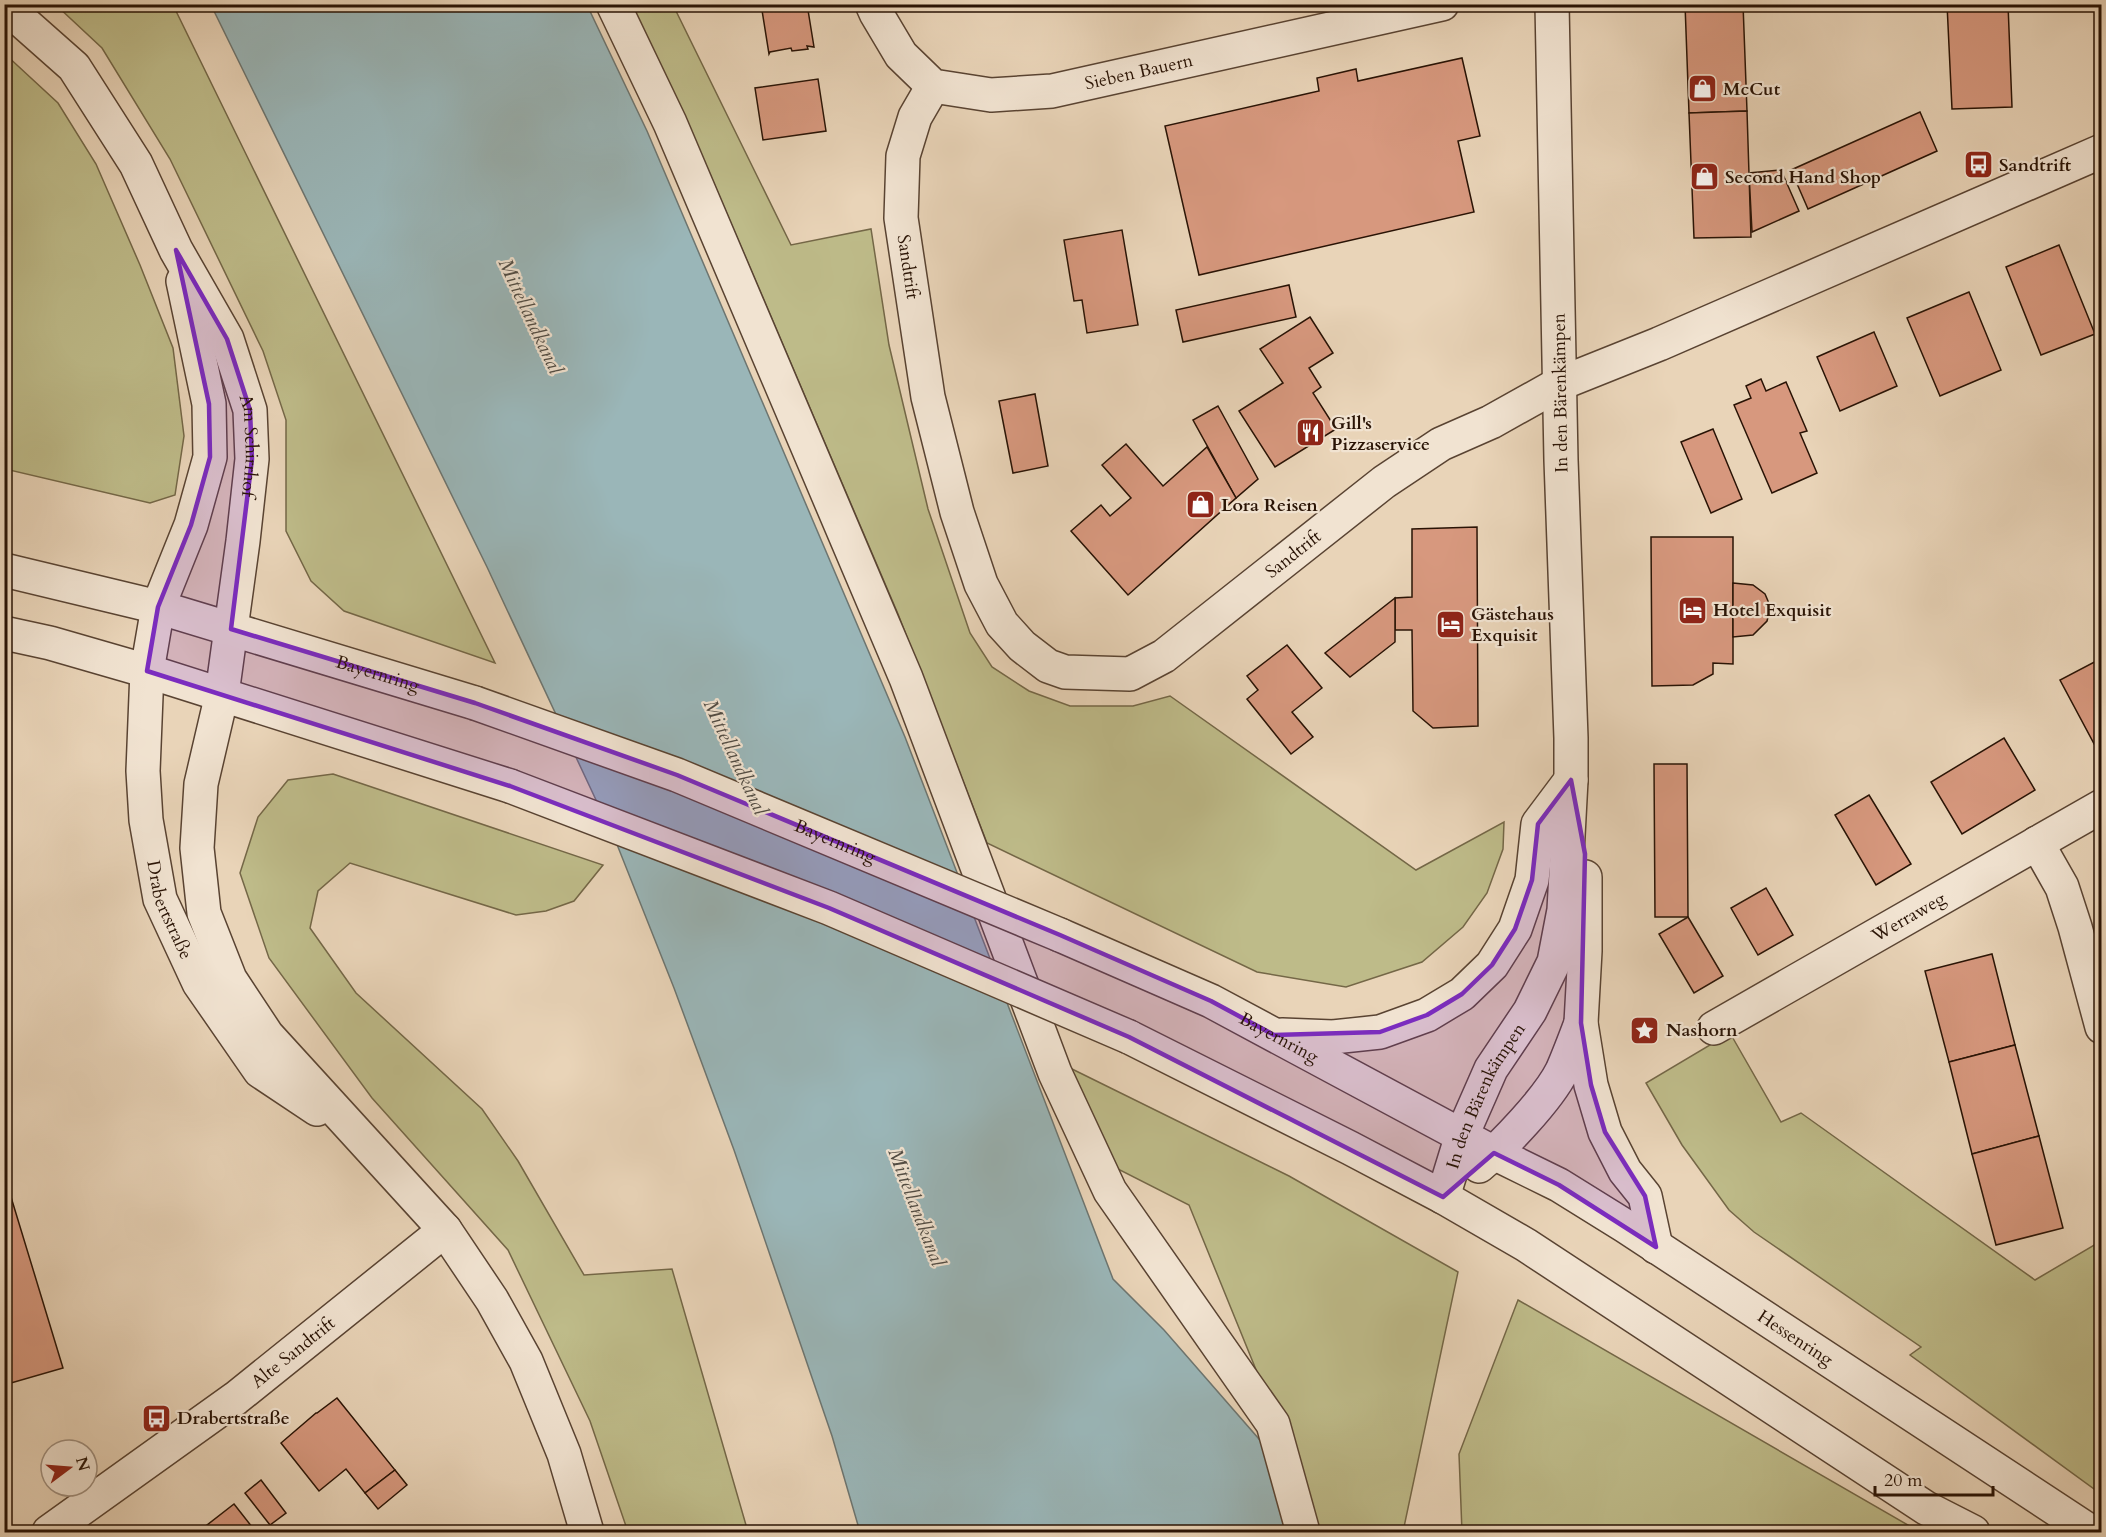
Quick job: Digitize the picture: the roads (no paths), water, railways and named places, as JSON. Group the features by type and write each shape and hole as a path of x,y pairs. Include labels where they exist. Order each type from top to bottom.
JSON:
{"street":[{"path":"613,4 670,123 906,678 1055,1073 1110,1191 1273,1424 1303,1533"},
{"path":"872,4 901,55 933,86"},
{"name":"Sieben Bauern","path":"933,86 991,95 1052,91 1442,4"},
{"name":"In den Bärenkämpen","path":"1443,1197 1462,1135 1491,1069 1530,1011 1554,962 1564,910 1571,780 1559,384 1552,4"},
{"name":"Am Schirrhof","path":"4,9 13,13 74,67 136,165 176,250 227,339 250,410 252,459 222,694"},
{"name":"Sandtrift","path":"933,86 915,117 903,156 901,218 928,397 957,512 981,584 1002,624 1022,646 1048,666 1065,672 1130,674 1164,656 1384,482 1440,444 1491,422 1559,384 1659,344 2102,151"},
{"name":"Am Schirrhof","path":"158,607 191,525 210,457 209,404 176,250"},
{"name":"Bayernring","path":"4,570 158,607 475,703 676,775 1060,935 1211,1001 1494,1154"},
{"name":"Drabertstraße","path":"158,607 147,670 143,771 146,820 160,898 199,983 260,1071 360,1137"},
{"path":"4,633 50,643 147,670 510,786 829,908 1129,1037 1443,1197 1536,1251 1926,1508 1973,1533"},
{"name":"Drabertstraße","path":"222,694 201,784 197,848 204,913 230,979 267,1035 446,1230 492,1300 526,1361 564,1454 587,1533"},
{"path":"1274,1035 1333,1036 1380,1032 1427,1015 1462,994 1492,965 1515,928 1532,880 1538,824 1571,780"},
{"name":"In den Bärenkämpen","path":"1571,780 1585,854 1585,951 1581,1023 1591,1085 1605,1132 1625,1171 1645,1196 1656,1247"},
{"name":"Werraweg","path":"1714,1028 2102,806"},
{"path":"2037,843 2061,887 2075,927 2102,1027"},
{"name":"In den Bärenkämpen","path":"1443,1197 1494,1154 1540,1102 1561,1073 1581,1023"},
{"name":"Hessenring","path":"1494,1154 1559,1185 2091,1533"},
{"name":"Alte Sandtrift","path":"49,1533 236,1398 446,1230"}],"water":[{"name":"Mittellandkanal","path":"211,5 587,5 647,131 905,737 1113,1279 1164,1330 1272,1454 1294,1532 860,1532 832,1436 734,1150 674,988 618,847 487,567"}],"place":[{"name":"McCut","path":"1702,89"},
{"name":"Sandtrift","path":"1978,165"},
{"name":"Second Hand Shop","path":"1704,177"},
{"name":"Gill's Pizzaservice","path":"1310,433"},
{"name":"Lora Reisen","path":"1200,505"},
{"name":"Hotel Exquisit","path":"1692,610"},
{"name":"Gästehaus Exquisit","path":"1450,624"},
{"name":"Nashorn","path":"1645,1030"},
{"name":"Drabertstraße","path":"156,1418"}]}
